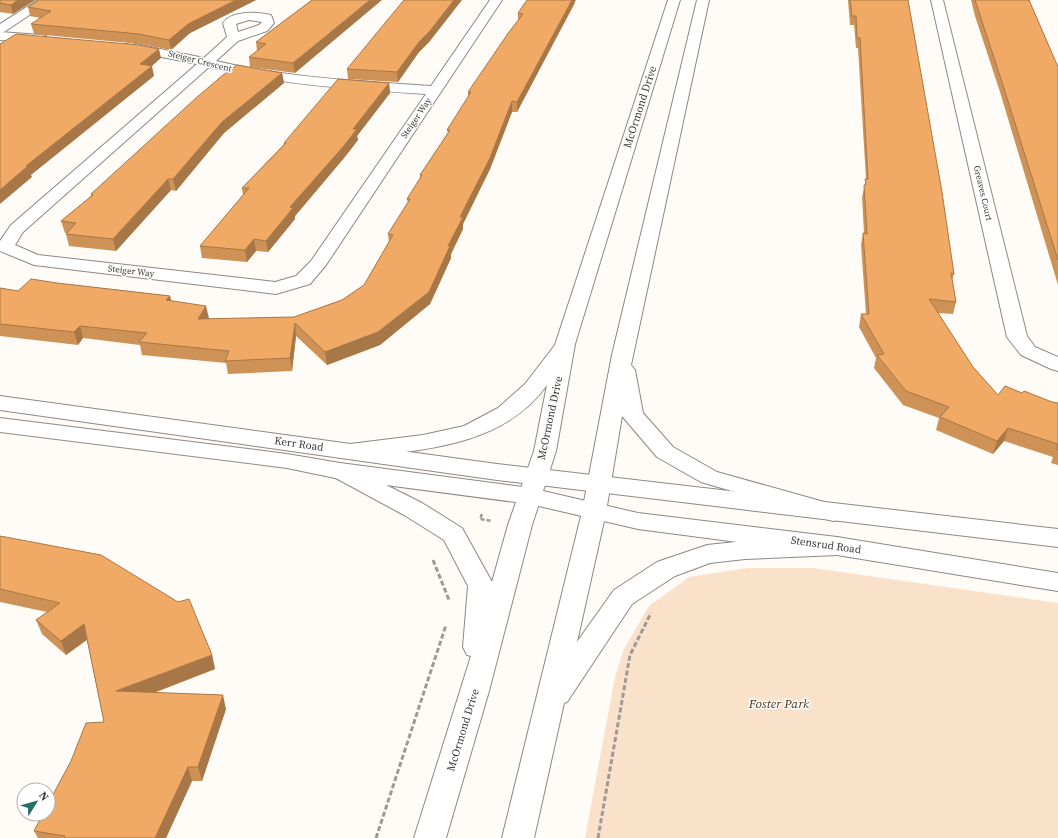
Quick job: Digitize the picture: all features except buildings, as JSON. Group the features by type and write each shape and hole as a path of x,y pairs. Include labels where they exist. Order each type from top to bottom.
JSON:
{"street":[{"path":"0,29 46,0"},
{"path":"434,90 496,0"},
{"name":"McOrmond Drive","path":"430,838 475,690 520,525 545,451 565,344 674,0"},
{"path":"518,838 594,512 622,355 703,0"},
{"name":"Greaves Court","path":"937,0 1016,336 1028,351 1058,364"},
{"path":"0,36 51,40"},
{"path":"207,62 234,38"},
{"name":"Steiger Crescent","path":"118,46 141,48 238,70 317,82 434,90"},
{"name":"Steiger Way","path":"207,62 17,229 5,247 34,260 276,288 303,280 316,265 434,90"},
{"path":"345,461 472,431 506,413 533,389 565,344"},
{"path":"622,355 632,414 665,452 709,476 833,513"},
{"name":"Kerr Road","path":"0,403 345,461 533,486 599,484"},
{"name":"Kerr Road","path":"0,425 287,461 345,461"},
{"path":"345,461 413,509 453,534 481,586 475,690"},
{"path":"599,484 833,513 1058,538"},
{"name":"Kerr Road","path":"533,486 594,512"},
{"name":"Stensrud Road","path":"594,512 638,521 837,546 1058,582"},
{"path":"549,705 622,598 666,569 707,554 745,550 837,546"}],"path":[{"path":"452,607 427,545 453,534 480,519"},
{"path":"598,838 630,655 651,611"},
{"path":"376,838 447,622"}],"green space":[{"name":"Foster Park","path":"748,568 813,568 1058,603 1058,838 585,838 615,677 624,649 649,606 689,577"}]}
